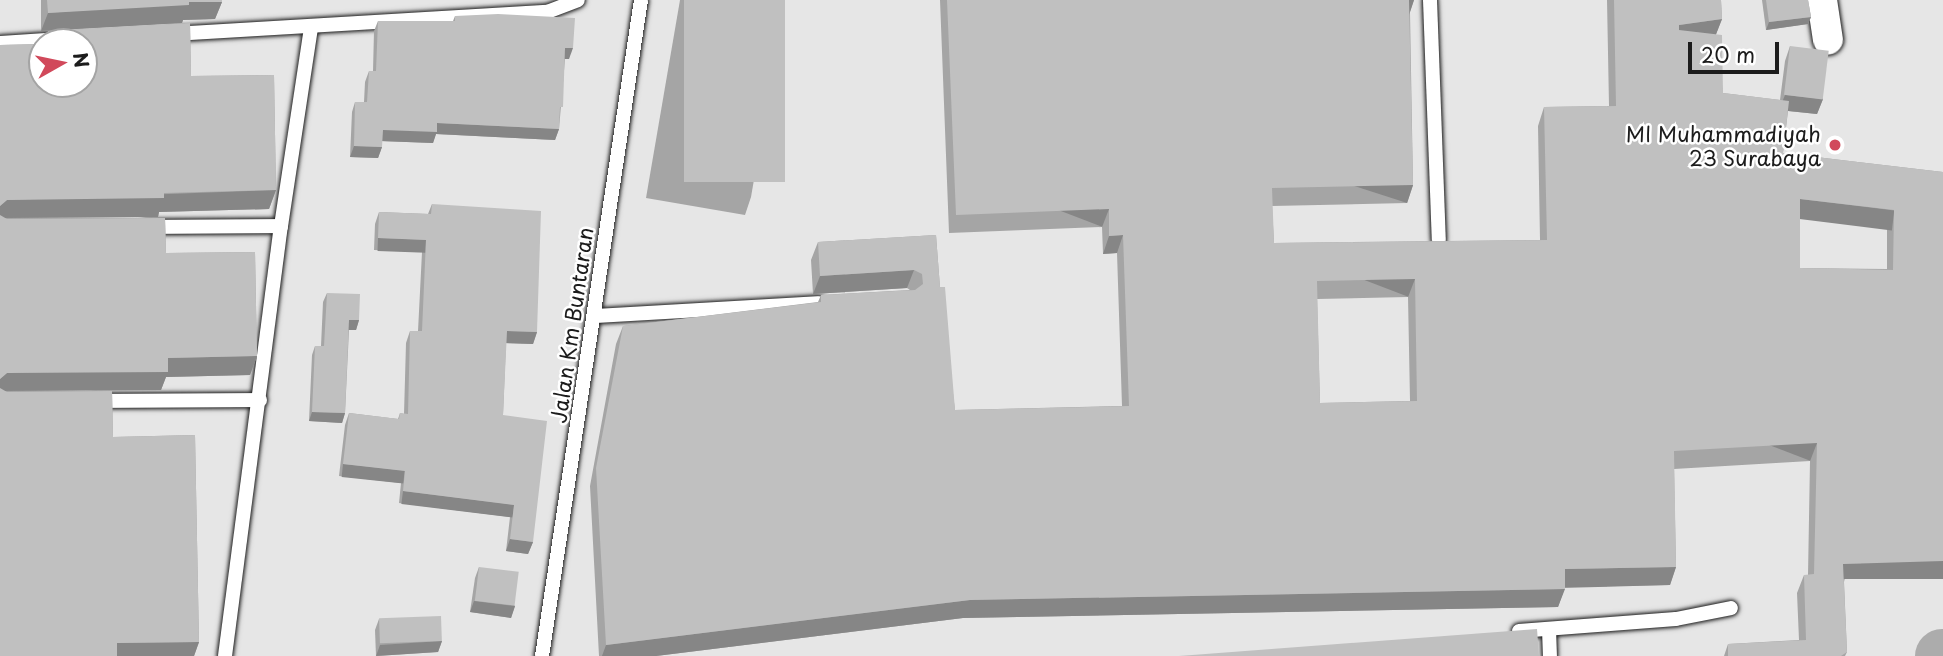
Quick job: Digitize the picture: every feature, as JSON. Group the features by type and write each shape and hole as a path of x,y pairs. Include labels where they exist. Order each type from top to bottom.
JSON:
{"street":[{"path":"1822,0 1828,40"}],"lane":[{"path":"162,34 547,12 578,0"},
{"name":"Jalan Km Buntaran","path":"542,656 641,0"},
{"path":"1430,0 1439,240"},
{"path":"225,656 281,226 311,27"},
{"path":"0,43 28,41"},
{"path":"134,227 281,226"},
{"path":"594,316 840,302"},
{"path":"82,401 260,400"},
{"path":"1507,632 1675,619 1731,608"},
{"path":"1549,629 1550,656"}],"shaded area":[{"path":"0,0 1943,0 1943,656 0,656"}],"building":[{"path":"47,0 222,0 222,2 48,13"},
{"path":"684,0 785,0 785,182 684,182"},
{"path":"947,0 1409,0 1413,185 1272,188 1274,243 1547,240 1544,107 1616,106 1614,0 1721,0 1722,19 1679,25 1679,30 1722,35 1723,93 1789,101 1783,153 1943,172 1943,561 1843,564 1847,652 1841,656 1728,656 1728,644 1806,640 1804,575 1814,574 1817,443 1674,451 1676,567 1565,569 1565,589 970,600 606,645 596,468 623,326 821,302 821,295 915,290 923,284 922,274 914,270 820,276 818,242 936,235 940,287 945,287 955,410 1129,406 1123,235 1109,236 1109,209 956,215","holes":["1800,199 1894,210 1893,270 1800,268","1415,279 1417,401 1320,403 1317,281"]},
{"path":"1766,0 1808,0 1811,17 1769,22"},
{"path":"498,14 575,18 573,48 565,48 563,107 560,107 559,129 437,123 437,132 383,130 382,147 354,146 355,102 367,102 369,71 376,71 378,21 455,21 455,16"},
{"path":"190,23 191,76 274,75 276,190 164,193 164,198 7,200 0,206 0,45 28,44 28,98 98,98 98,28"},
{"path":"1790,46 1829,51 1823,99 1784,95"},
{"path":"432,204 541,211 537,332 507,331 503,415 547,421 533,542 510,539 514,505 403,491 405,471 343,464 349,413 399,419 400,413 408,414 410,331 422,331 426,240 378,238 379,212 431,214"},
{"path":"0,215 7,219 165,218 166,253 255,252 257,356 168,358 168,372 7,373 0,379"},
{"path":"327,293 360,294 359,320 349,320 345,413 312,412 315,346 324,346"},
{"path":"0,388 7,392 112,391 113,437 195,435 199,642 117,643 117,656 0,656"},
{"path":"479,567 519,572 515,606 475,601"},
{"path":"441,616 442,641 380,643 379,618"},
{"path":"1537,629 1539,656 1179,656"}],"place":[{"name":"MI Muhammadiyah 23 Surabaya","path":"1835,145"}]}
